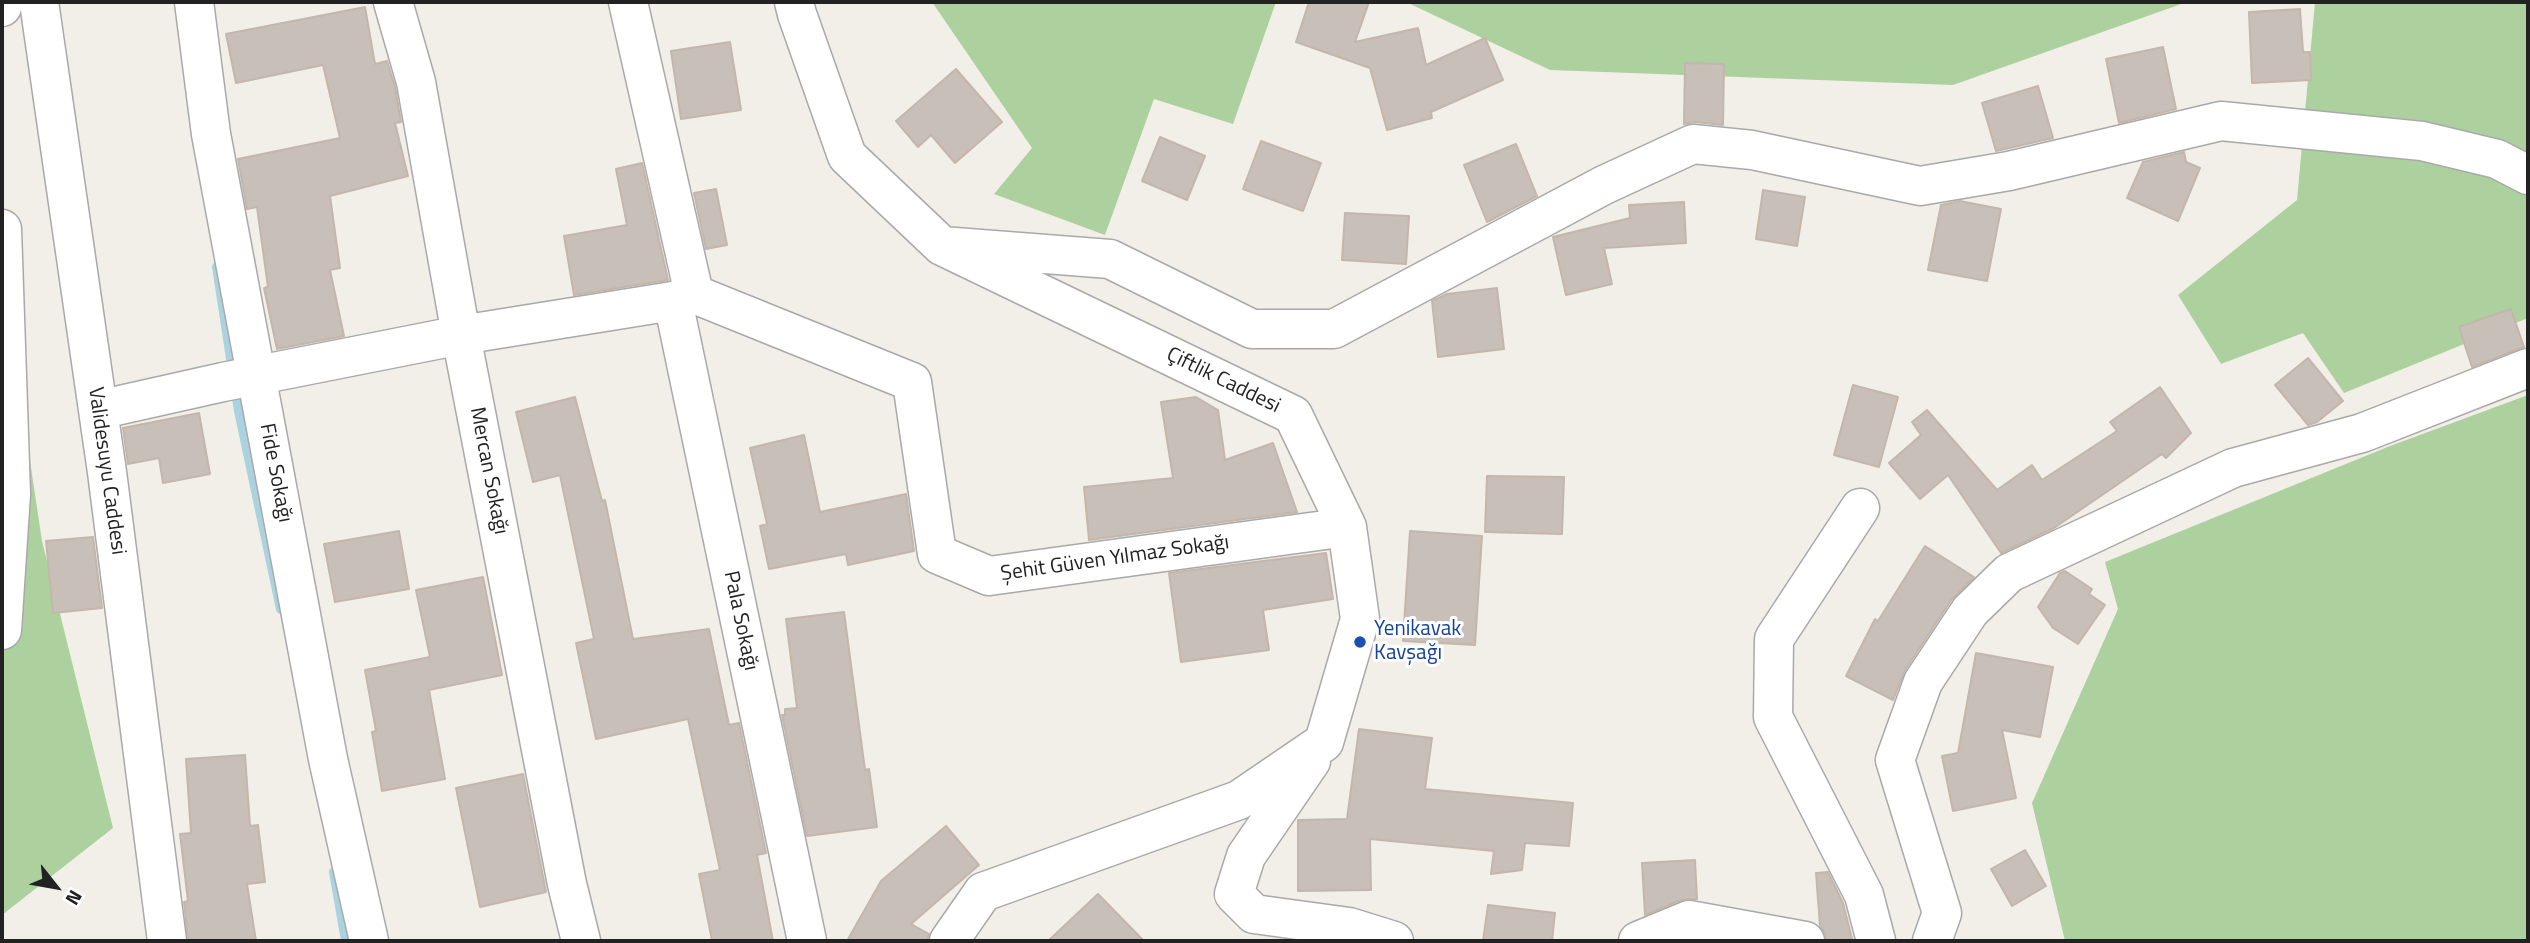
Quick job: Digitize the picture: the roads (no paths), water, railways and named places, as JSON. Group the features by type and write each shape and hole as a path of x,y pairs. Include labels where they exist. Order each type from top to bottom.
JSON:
{"street":[{"path":"2,7 3,2"},
{"name":"Validesuyu Caddesi","path":"39,2 98,410 167,941"},
{"name":"Fide Sokağı","path":"194,2 240,379 369,941"},
{"name":"Mercan Sokağı","path":"393,2 416,82 461,335 567,884 581,941"},
{"name":"Pala Sokağı","path":"628,2 807,941"},
{"name":"Çiftlik Caddesi","path":"796,6 847,156 942,246 1293,415 1348,527 1360,618 1324,742 1246,856 1234,894 1254,914 1349,927 1394,941"},
{"path":"942,246 1110,259 1252,329 1334,329 1604,185 1693,144 1752,150 1920,186 2009,171 2221,121 2422,141 2497,159 2528,175"},
{"path":"2,229 11,494 2,630"},
{"path":"98,410 461,335 684,297"},
{"name":"Şehit Güven Yılmaz Sokağı","path":"684,297 912,382 937,554 989,576 1348,527"},
{"path":"1932,941 1942,912 1895,760 1923,682 1970,611 1999,582 2009,573 2233,468 2362,433 2528,368"},
{"path":"1860,508 1774,639 1773,717 1864,895 1875,941"},
{"path":"949,941 983,892 1239,800 1324,742"},
{"path":"1638,941 1689,920 1805,941"}],"waterway":[{"path":"217,267 239,411 281,609"},
{"path":"334,872 346,941"}],"place":[{"name":"Yenikavak Kavşağı","path":"1360,642"}]}
